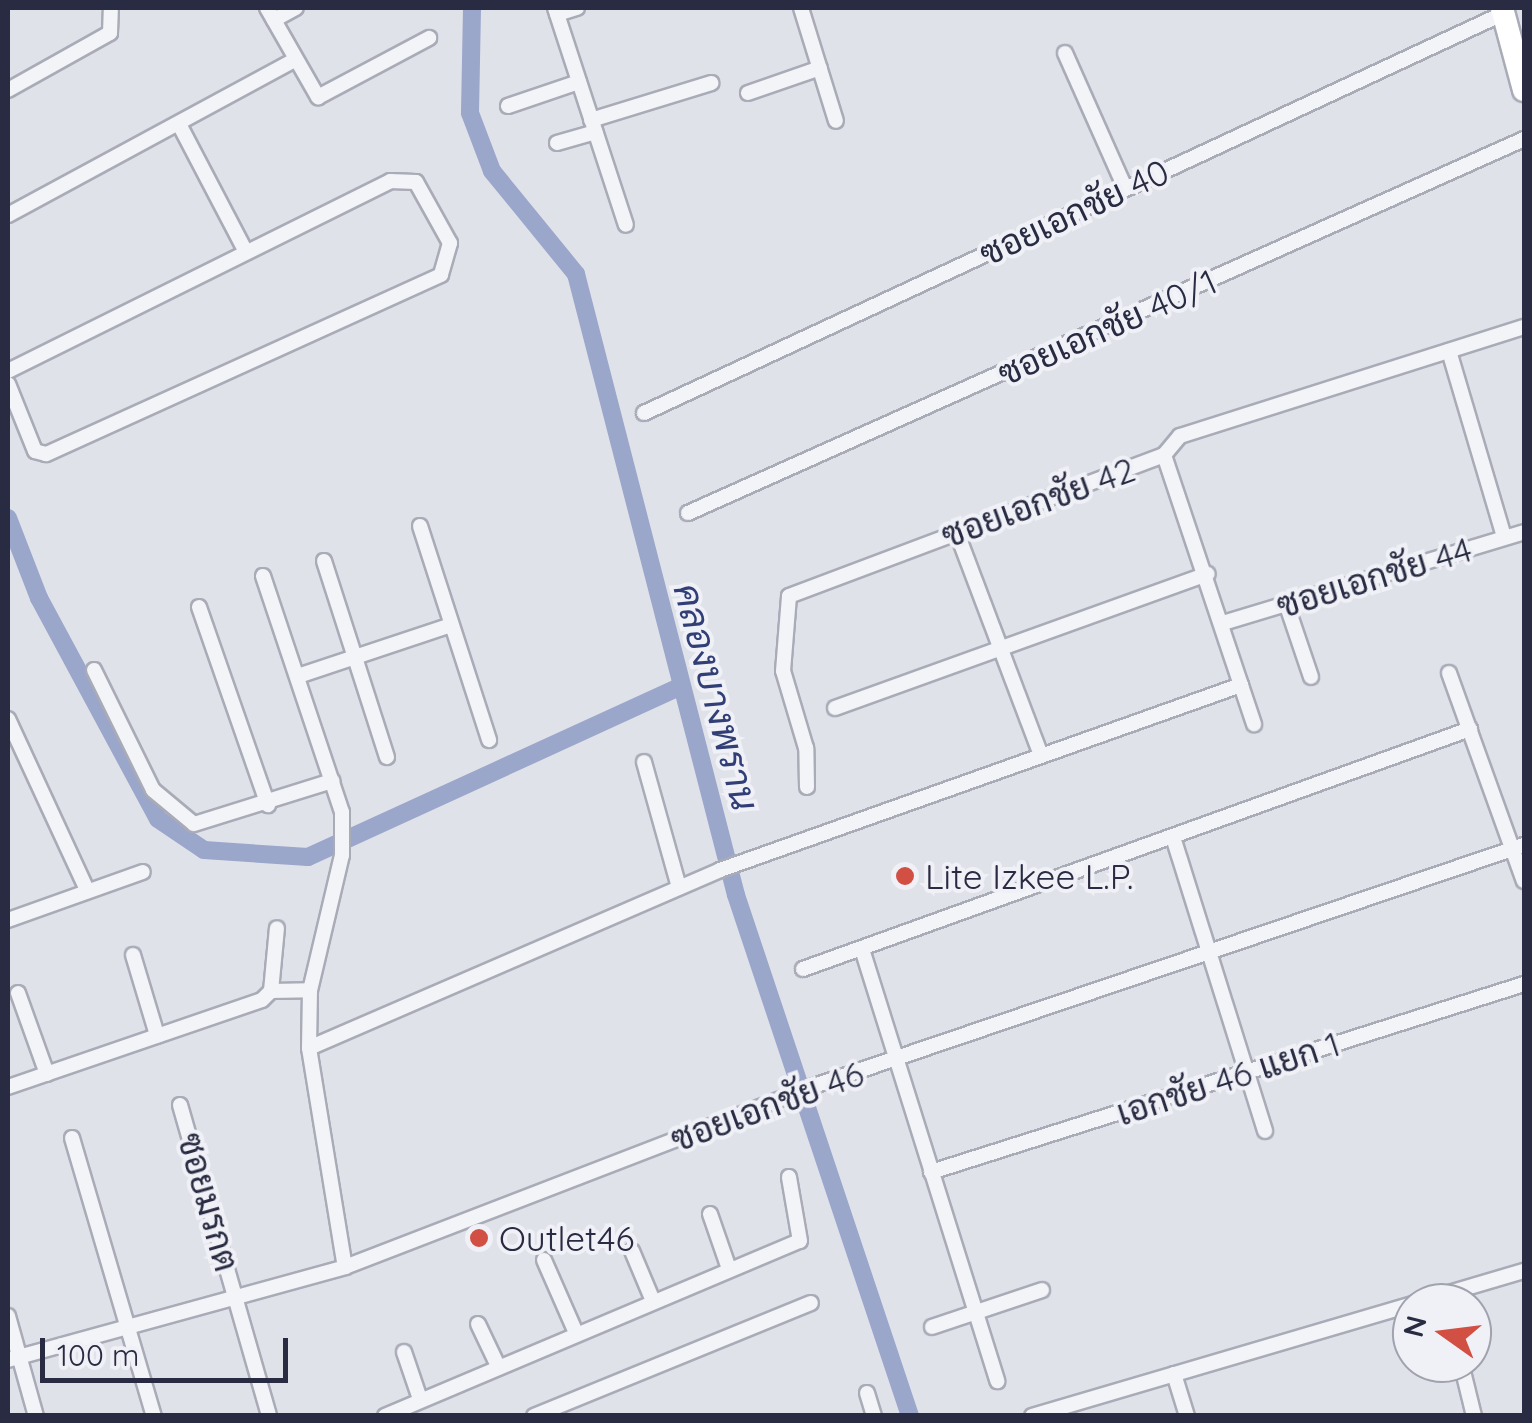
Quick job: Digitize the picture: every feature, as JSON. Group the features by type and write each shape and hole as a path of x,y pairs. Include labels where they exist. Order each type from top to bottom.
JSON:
{"main road":[{"path":"1503,10 1524,90"}],"street":[{"path":"8,90 110,33 111,8"},
{"path":"296,8 271,14 318,97 429,38"},
{"path":"576,8 556,11 626,225"},
{"path":"801,8 836,121"},
{"name":"ซอยเอกชัย 40","path":"644,413 1503,10"},
{"path":"1064,53 1125,188"},
{"path":"8,215 295,60"},
{"path":"748,93 820,68"},
{"path":"508,106 579,82"},
{"path":"557,143 710,84"},
{"path":"178,124 246,252"},
{"name":"ซอยเอกชัย 40/1","path":"688,513 1524,139"},
{"path":"8,370 406,178 450,243 451,261 441,275 46,454 35,451 8,384"},
{"name":"ซอยเอกชัย 42","path":"807,786 783,670 790,596 1164,456 1180,436 1524,326"},
{"path":"1449,351 1504,537"},
{"path":"1164,456 1208,574 1254,724"},
{"path":"420,526 489,740"},
{"name":"ซอยเอกชัย 44","path":"1223,622 1524,532"},
{"path":"956,533 1040,754"},
{"path":"324,561 358,656 387,757"},
{"path":"835,708 1208,574"},
{"path":"263,576 342,812 342,855 310,990 309,1048 345,1267"},
{"path":"1286,604 1310,677"},
{"path":"199,607 268,805"},
{"path":"298,676 451,625"},
{"path":"94,670 153,790 177,816 209,823 332,781"},
{"path":"1449,672 1519,847 1524,882"},
{"path":"309,1048 724,869 1240,684"},
{"path":"8,719 87,890"},
{"path":"802,969 1470,730"},
{"path":"644,762 679,888"},
{"path":"1173,837 1265,1131"},
{"name":"ซอยเอกชัย 46","path":"13,1358 345,1267 788,1095 1519,847"},
{"path":"8,920 143,872"},
{"path":"271,992 277,928"},
{"path":"862,949 997,1380"},
{"path":"133,955 157,1034"},
{"name":"เอกชัย 46 แยก 1","path":"931,1172 1524,984"},
{"path":"8,1087 157,1034 228,1015 271,992 310,990"},
{"path":"18,992 47,1074"},
{"name":"ซอยมรกต","path":"180,1105 270,1416"},
{"path":"72,1138 154,1416"},
{"path":"384,1416 805,1236 788,1177"},
{"path":"710,1214 730,1269"},
{"path":"632,1251 653,1301"},
{"path":"544,1260 576,1333"},
{"path":"1491,1283 1524,1271"},
{"path":"932,1327 1042,1290"},
{"path":"534,1416 810,1302"},
{"path":"1032,1416 1392,1310"},
{"path":"8,1316 13,1358 36,1416"},
{"path":"478,1324 498,1366"},
{"path":"404,1352 420,1399"},
{"path":"1174,1374 1186,1416"},
{"path":"1466,1383 1474,1416"},
{"path":"867,1393 874,1416"}],"waterway":[{"name":"คลองบางพราน","path":"472,8 470,113 492,171 576,274 736,895 910,1416"},
{"path":"8,518 39,598 158,819 204,850 308,857 679,687"}],"place":[{"name":"Lite Izkee L.P.","path":"905,876"},
{"name":"Outlet46","path":"479,1238"}]}
